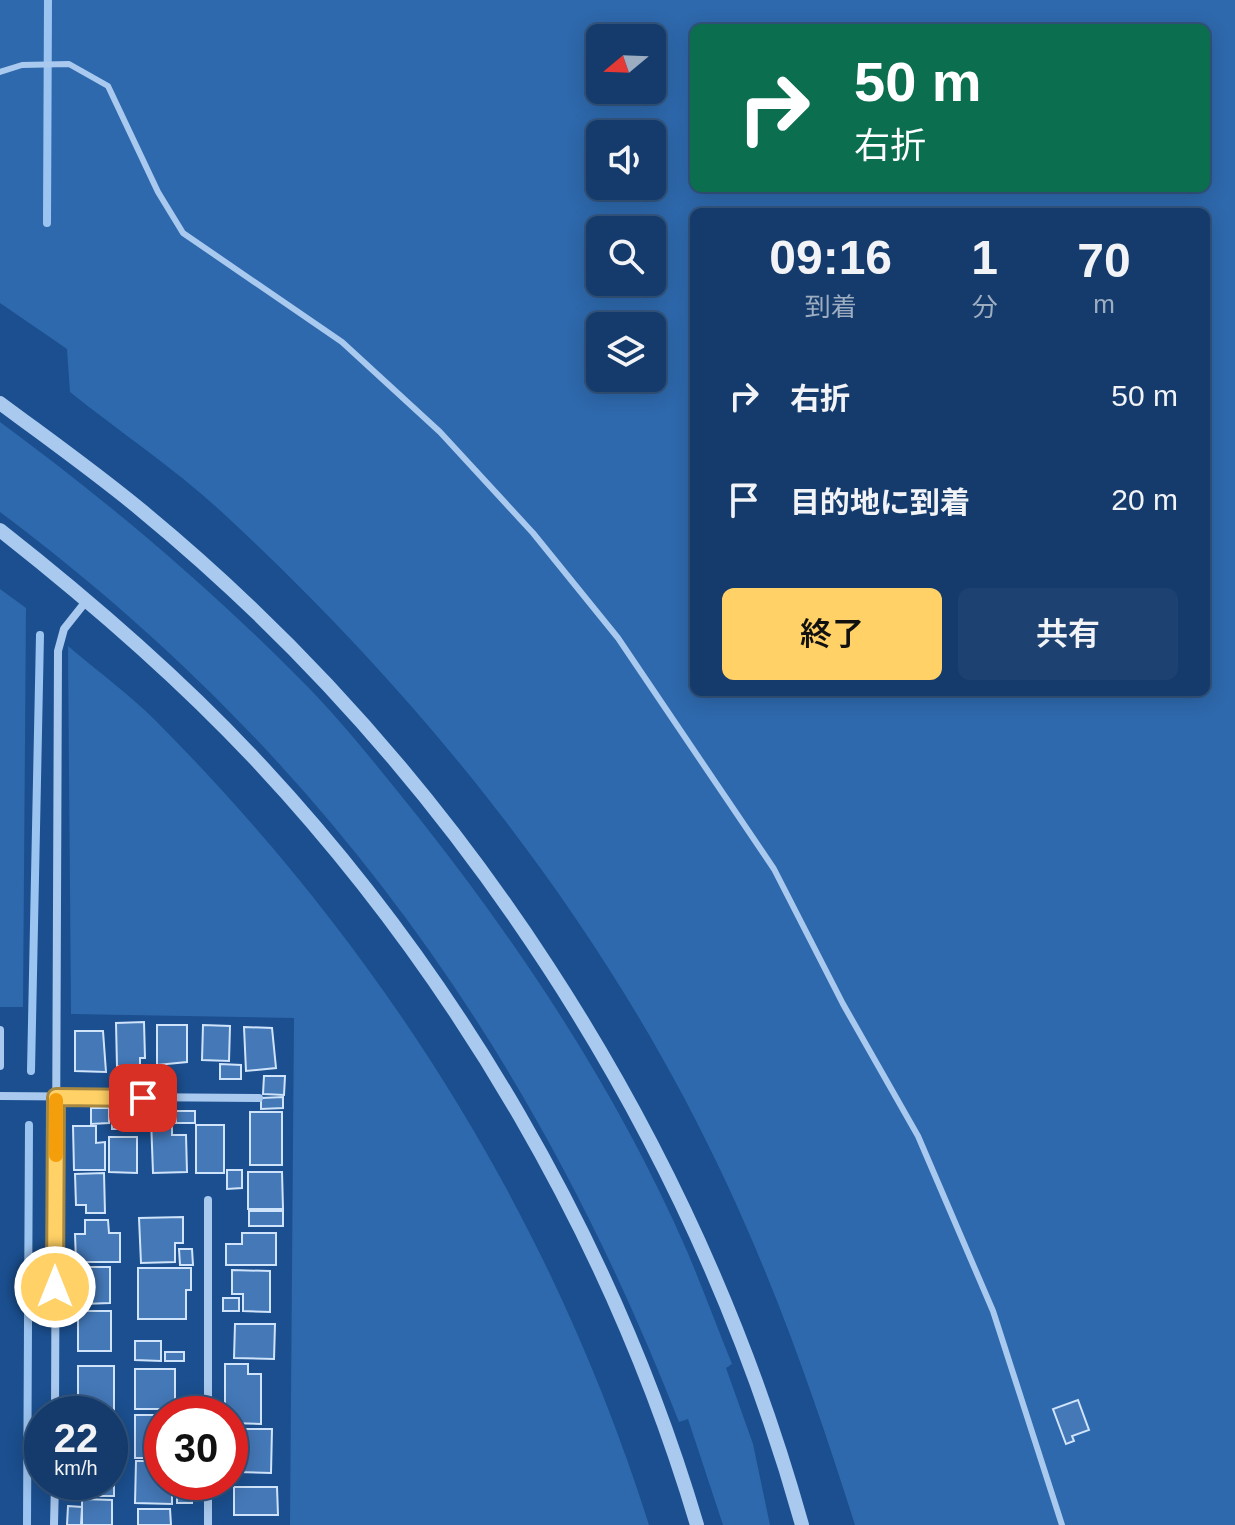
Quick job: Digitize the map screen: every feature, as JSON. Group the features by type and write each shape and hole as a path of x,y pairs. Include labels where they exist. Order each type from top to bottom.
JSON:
{"street":[{"path":"0,403 143,511 288,646 350,710 492,884 587,1032 680,1201 716,1278 767,1409 802,1525"},
{"path":"0,530 87,600 254,758 378,905 444,997 560,1191 610,1292 652,1392 697,1525"},
{"path":"55,1396 58,651 64,629 87,600"},
{"path":"0,1030 0,1066"},
{"path":"0,1096 259,1098"},
{"path":"208,1200 208,1396"},
{"path":"791,1487 793,1525"},
{"path":"54,1525 55,1500"},
{"path":"208,1500 208,1525"}],"lane":[{"path":"0,72 22,65 69,64 108,86 158,192 183,233 342,342 440,432 533,533 618,638 699,753 774,869 843,1004 918,1136 993,1311 1062,1525"}],"shaded area":[{"path":"0,0 1235,0 1235,1525 855,1525 796,1351 726,1182 679,1088 627,997 569,909 508,824 373,663 207,498 70,392 67,349 0,303"},
{"path":"0,422 155,544 300,679 376,765 496,920 600,1081 631,1136 687,1251 732,1364 726,1368 753,1444 770,1525 723,1525 688,1419 679,1422 621,1286 557,1156 485,1034 406,918 318,807 221,703 116,605 0,512"},
{"path":"0,589 26,608 23,1007 0,1007"},
{"path":"68,646 146,711 238,808 315,900 386,995 451,1093 510,1196 563,1302 609,1412 649,1525 290,1525 294,1018 71,1014"}],"building":[{"path":"144,1022 145,1058 140,1058 140,1066 117,1066 116,1023"},
{"path":"157,1025 187,1025 187,1062 157,1065"},
{"path":"203,1025 230,1026 229,1061 202,1060"},
{"path":"244,1027 272,1028 276,1068 246,1071"},
{"path":"75,1031 103,1031 106,1072 75,1071"},
{"path":"220,1064 241,1065 241,1079 220,1079"},
{"path":"264,1076 285,1076 284,1095 263,1094"},
{"path":"283,1097 283,1108 261,1109 261,1098"},
{"path":"91,1108 109,1108 109,1123 91,1124"},
{"path":"112,1111 141,1112 141,1129 112,1129"},
{"path":"176,1111 195,1111 195,1123 176,1123"},
{"path":"250,1112 282,1112 282,1165 250,1165"},
{"path":"151,1119 172,1119 172,1135 186,1135 187,1172 153,1173"},
{"path":"196,1125 224,1125 224,1173 196,1173"},
{"path":"73,1126 96,1126 96,1143 105,1142 105,1170 74,1170"},
{"path":"109,1137 137,1137 137,1173 109,1172"},
{"path":"227,1170 242,1170 242,1188 227,1189"},
{"path":"248,1172 282,1172 283,1209 248,1209"},
{"path":"104,1173 105,1213 86,1213 86,1205 76,1205 75,1174"},
{"path":"249,1211 283,1211 283,1226 249,1226"},
{"path":"183,1217 183,1243 175,1243 175,1262 141,1263 139,1218"},
{"path":"85,1220 108,1220 109,1233 120,1233 120,1262 76,1262 75,1234 85,1234"},
{"path":"242,1233 276,1233 276,1265 226,1265 226,1244 242,1244"},
{"path":"179,1249 192,1249 193,1265 180,1265"},
{"path":"83,1267 110,1267 110,1303 83,1304"},
{"path":"138,1268 191,1268 191,1290 186,1290 186,1319 138,1319"},
{"path":"232,1270 270,1271 270,1312 243,1311 243,1294 232,1294"},
{"path":"223,1298 239,1298 239,1311 223,1311"},
{"path":"78,1311 111,1311 111,1351 78,1351"},
{"path":"235,1324 275,1324 274,1359 234,1358"},
{"path":"135,1341 161,1341 161,1361 135,1360"},
{"path":"165,1352 184,1352 184,1361 165,1361"},
{"path":"225,1364 248,1364 248,1374 261,1374 261,1424 248,1424 248,1396 225,1396"},
{"path":"78,1366 114,1366 114,1396 78,1396"},
{"path":"135,1369 175,1369 175,1396 144,1396 144,1409 135,1409"},
{"path":"1078,1400 1089,1430 1072,1436 1074,1441 1066,1444 1053,1409"},
{"path":"135,1415 144,1415 144,1458 135,1458"},
{"path":"248,1429 272,1429 271,1473 248,1472"},
{"path":"136,1461 144,1461 144,1500 172,1500 172,1504 135,1503"},
{"path":"248,1487 277,1487 278,1515 234,1515 234,1500 248,1500"},
{"path":"82,1500 112,1500 112,1525 82,1525"},
{"path":"177,1500 192,1500 192,1503 177,1503"},
{"path":"68,1506 82,1507 81,1525 67,1525"},
{"path":"138,1509 170,1509 171,1525 138,1525"}],"waterway":[{"path":"47,223 48,0"},
{"path":"31,1071 40,635"},
{"path":"27,1525 29,1125"}],"slow traffic":[{"path":"56,1100 56,1155"}],"route":[{"path":"55,1287 56,1097 143,1098"}]}
